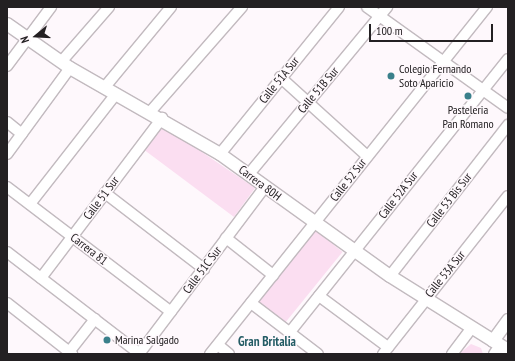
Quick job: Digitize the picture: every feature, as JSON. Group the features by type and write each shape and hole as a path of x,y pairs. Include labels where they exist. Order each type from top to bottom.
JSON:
{"street":[{"path":"7,154 22,134 65,65 109,7"},
{"path":"104,88 171,7"},
{"path":"150,112 242,7"},
{"name":"Calle 51A Sur","path":"220,154 280,77 339,7"},
{"path":"367,7 508,108"},
{"name":"Calle 51B Sur","path":"249,174 387,7"},
{"name":"Calle 52 Sur","path":"210,354 487,7"},
{"path":"7,66 49,8"},
{"name":"Carrera 80H","path":"7,24 65,65 104,88 162,118 220,154 314,223 355,250 390,276 499,348"},
{"name":"Calle 52A Sur","path":"290,332 508,59"},
{"path":"280,77 367,156"},
{"path":"30,204 116,94"},
{"name":"Calle 51 Sur","path":"41,278 162,118"},
{"path":"7,122 22,134"},
{"name":"Calle 53 Bis Sur","path":"390,276 508,125"},
{"name":"Carrera 81","path":"7,187 170,312"},
{"name":"Calle 51C Sur","path":"140,354 265,187"},
{"path":"105,193 204,269"},
{"name":"Calle 53A Sur","path":"385,351 508,196"},
{"path":"226,238 273,275"},
{"path":"7,252 140,354"},
{"path":"319,296 385,351"},
{"path":"7,303 71,353 95,319"},
{"path":"251,303 318,354"},
{"path":"499,348 508,320"},
{"path":"452,354 471,329"},
{"path":"218,345 229,354"}],"shaded area":[{"path":"162,125 255,188 234,217 143,149"},
{"path":"313,228 343,252 283,326 253,302"},
{"path":"471,344 481,348 483,354 459,354"}],"place":[{"name":"Colegio Fernando Soto Aparicio","path":"391,76"},
{"name":"Pasteleria Pan Romano","path":"468,96"},
{"name":"Marina Salgado","path":"107,340"}],"district":[{"name":"Gran Britalia","path":"267,342"}]}
